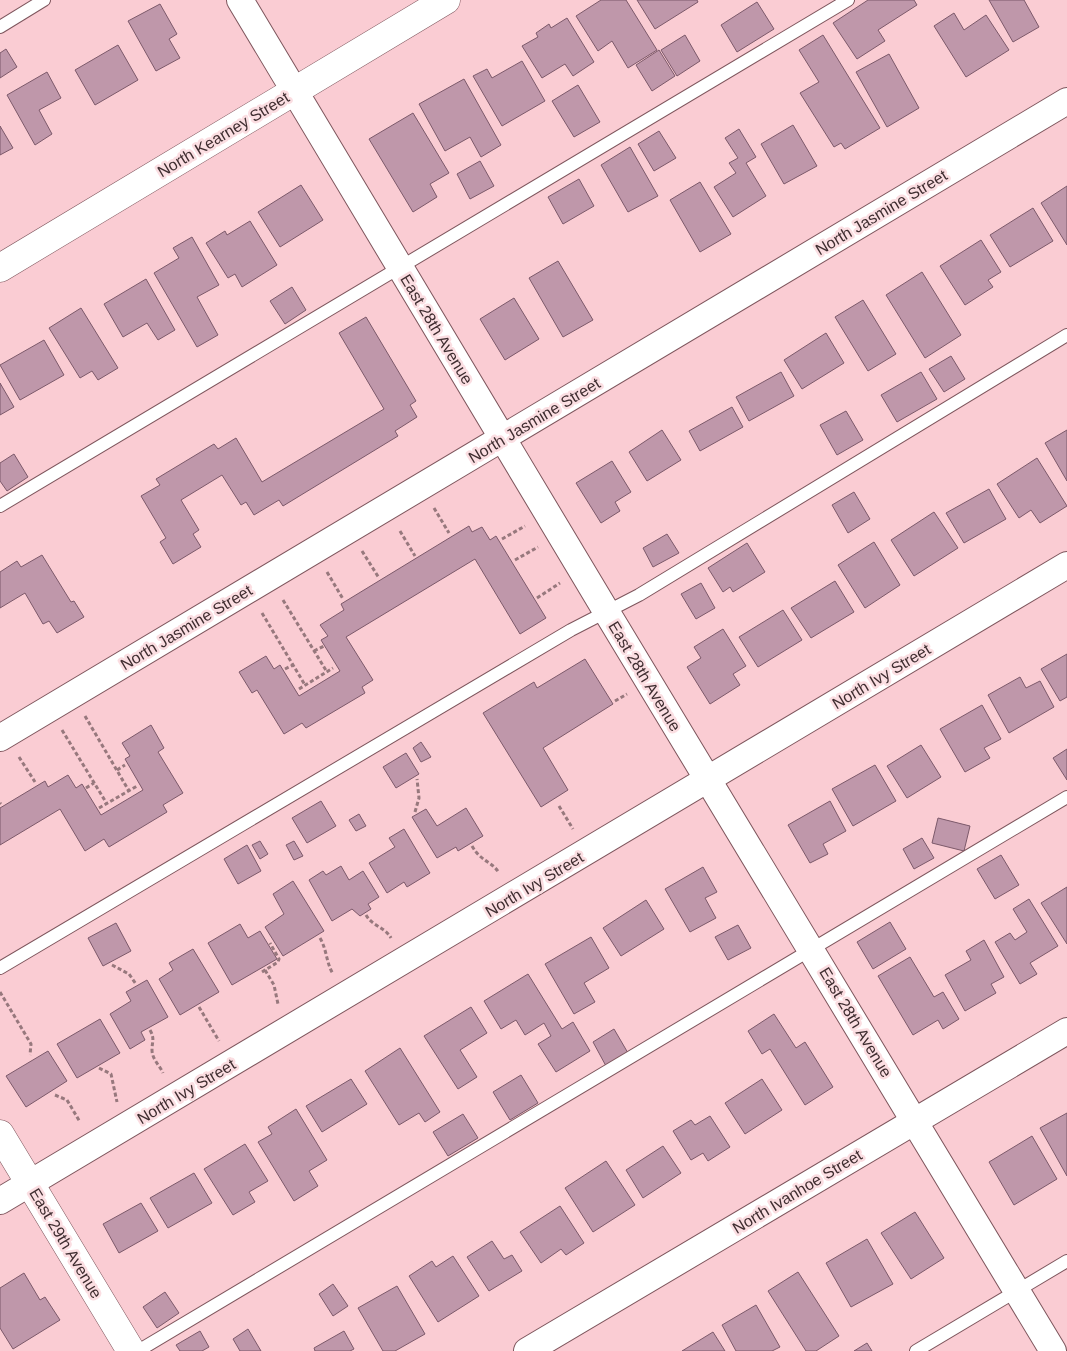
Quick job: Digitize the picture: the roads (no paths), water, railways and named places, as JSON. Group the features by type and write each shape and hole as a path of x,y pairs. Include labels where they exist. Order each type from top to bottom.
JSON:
{"street":[{"name":"East 28th Avenue","path":"240,0 606,612 812,949 1053,1351"},
{"name":"North Kearney Street","path":"0,268 446,0"},
{"name":"North Jasmine Street","path":"9,746 503,438 1067,101"},
{"name":"North Ivy Street","path":"0,1201 1067,565"},
{"name":"North Ivanhoe Street","path":"527,1351 1067,1031"},
{"name":"East 29th Avenue","path":"0,1134 131,1351"}],"lane":[{"path":"0,26 44,0"},
{"path":"0,506 848,0"},
{"path":"0,968 571,630 639,595 1067,335"},
{"path":"138,1351 1067,797"},
{"path":"916,1351 1067,1261"}]}
